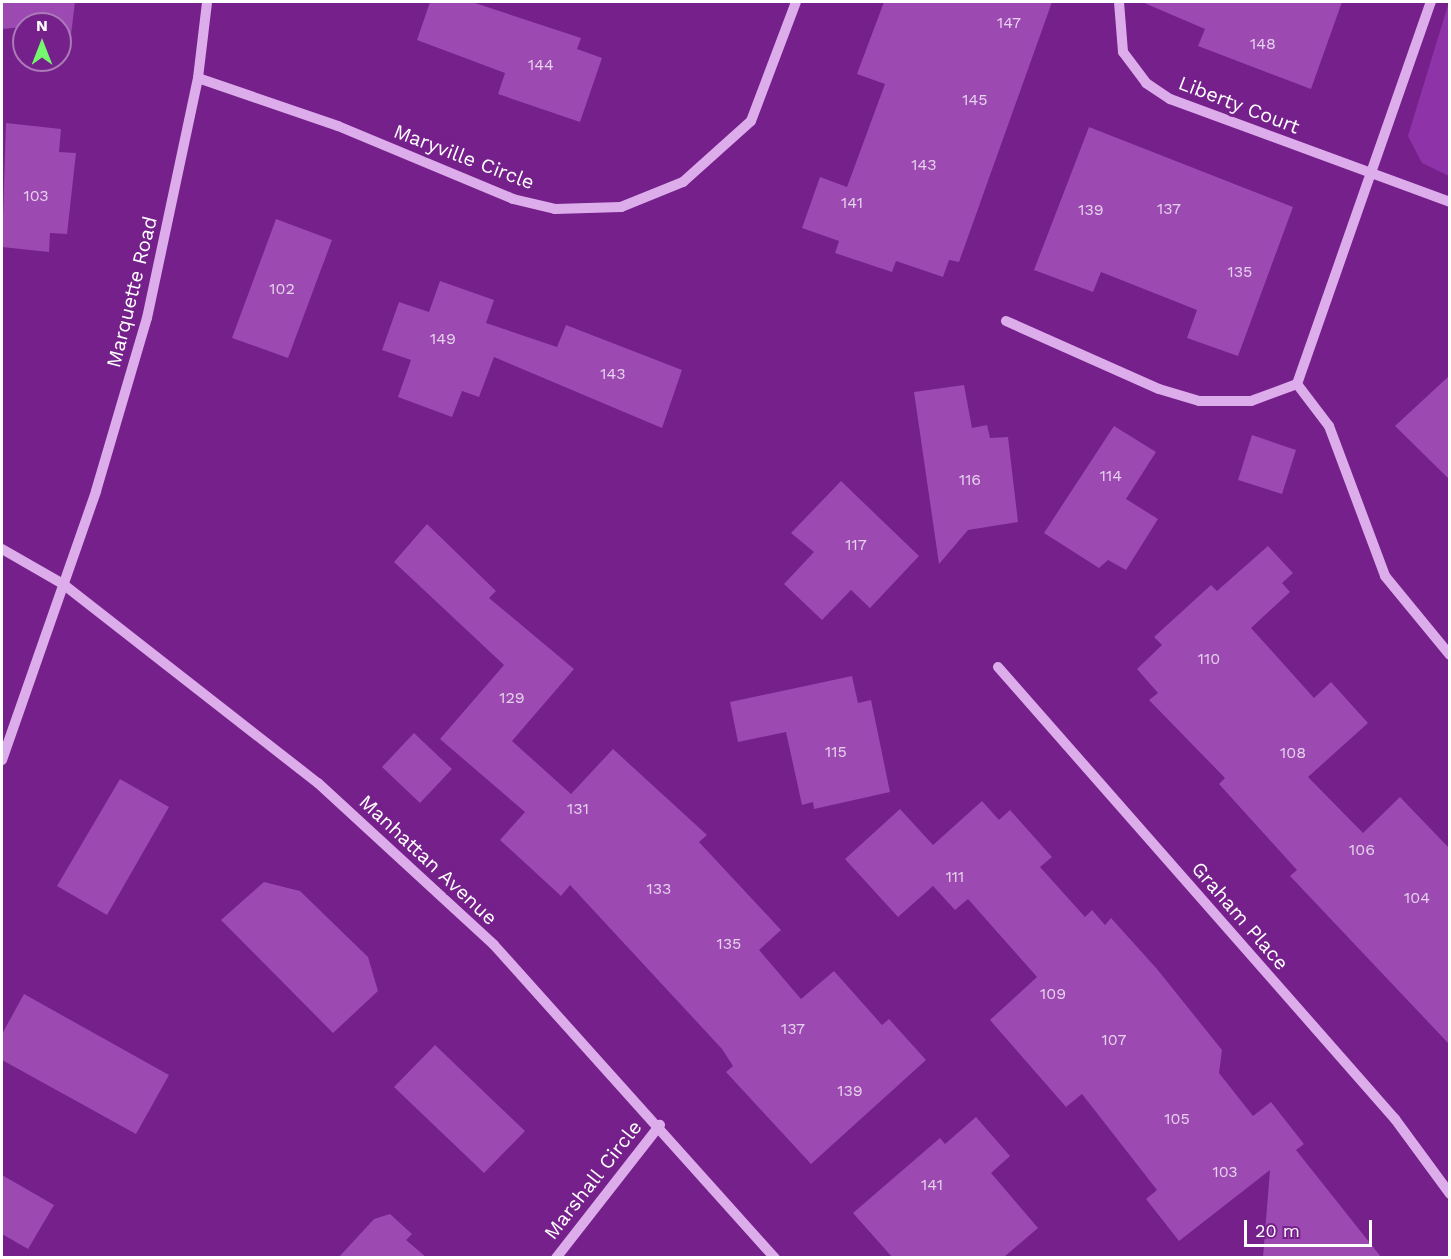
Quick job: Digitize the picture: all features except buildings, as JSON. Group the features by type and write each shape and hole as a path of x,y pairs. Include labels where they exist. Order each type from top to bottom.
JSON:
{"street":[{"name":"Marquette Road","path":"63,584 147,318 198,78 207,2"},
{"name":"Maryville Circle","path":"198,78 338,126 513,199 555,209 621,207 683,182 751,121 796,2"},
{"name":"Liberty Court","path":"1119,2 1123,52 1154,89 1371,175 1449,202"},
{"path":"1297,384 1431,2"},
{"path":"1006,321 1159,389 1199,401 1251,401 1297,384"},
{"path":"1297,384 1329,426 1385,576 1449,655"},
{"name":"Manhattan Avenue","path":"2,549 63,584 318,783 494,945 660,1125 775,1257"},
{"path":"2,760 63,584"},
{"name":"Graham Place","path":"998,667 1395,1119 1449,1194"},
{"name":"Marshall Circle","path":"556,1257 660,1125"}],"shaded area":[{"path":"1449,2 1449,176 1422,163 1408,136"}]}
